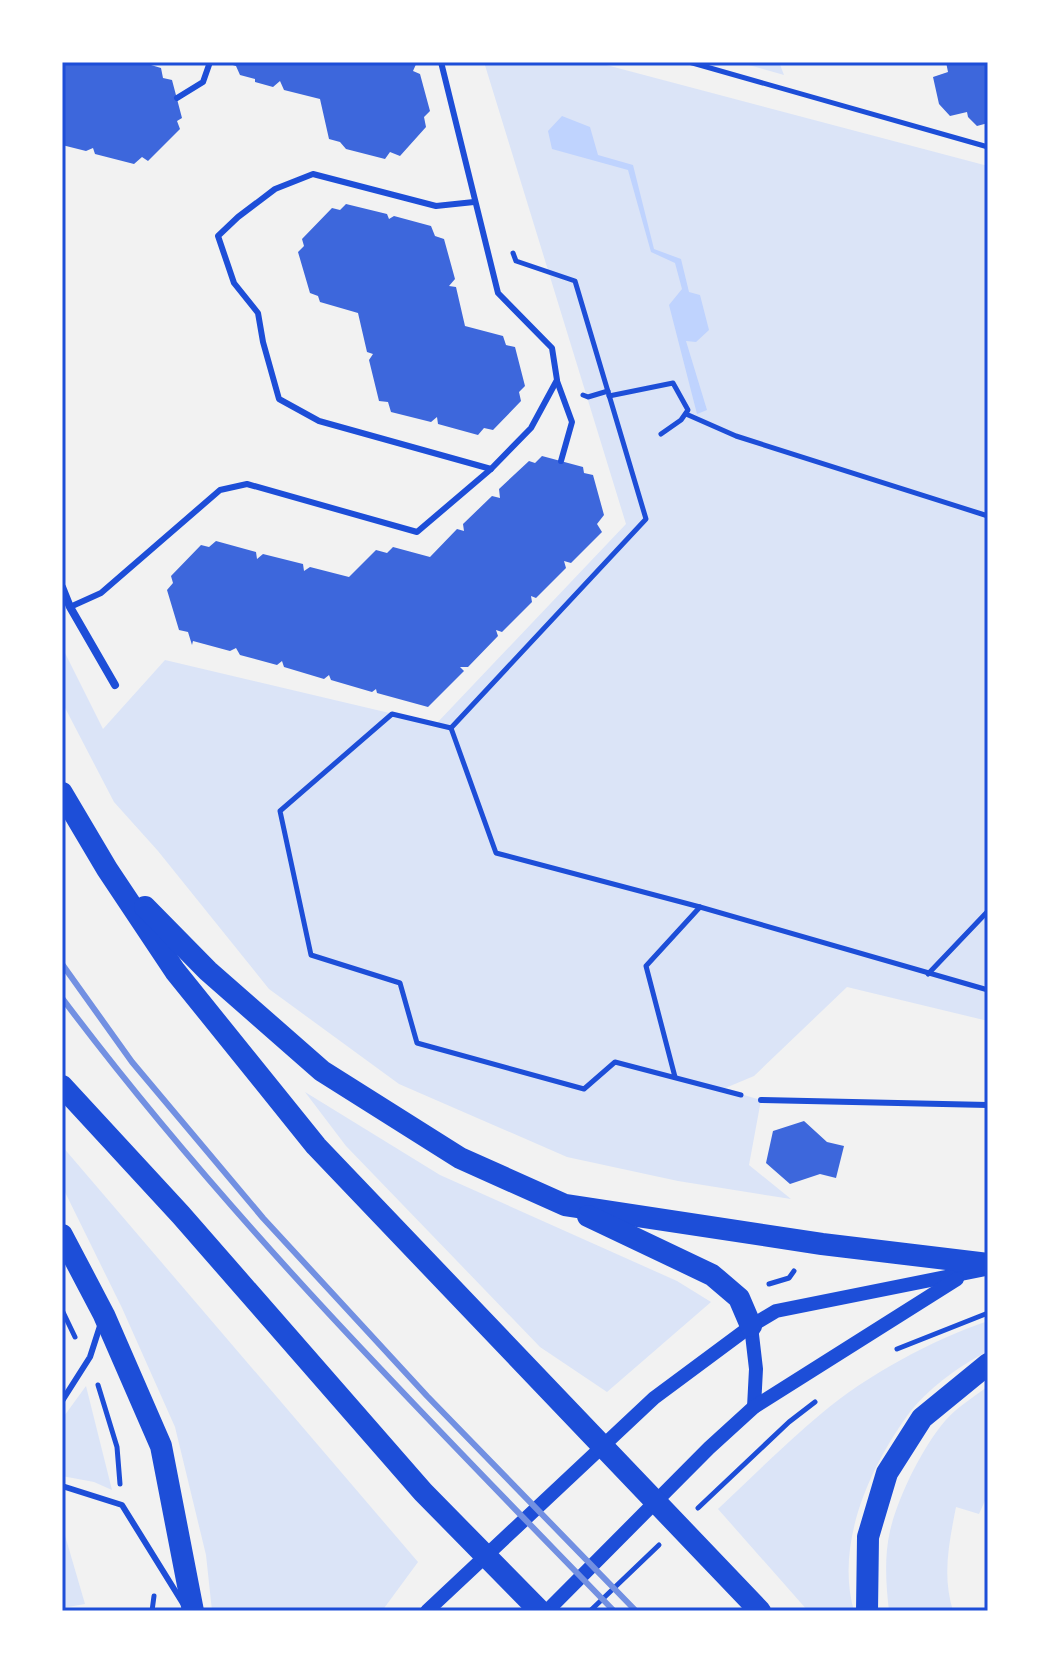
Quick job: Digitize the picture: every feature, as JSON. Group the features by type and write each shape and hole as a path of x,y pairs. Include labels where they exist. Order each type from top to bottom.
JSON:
{"highway":[{"path":"62,793 107,869 175,971 316,1146 760,1611"},
{"path":"107,869 208,971 322,1071 460,1158 712,1275 739,1298 751,1326"},
{"path":"62,1086 181,1215 423,1492 540,1611"},
{"path":"565,1205 988,1266"},
{"path":"62,1235 104,1315 161,1446 190,1611"},
{"path":"867,1611 868,1537 887,1473 922,1418 988,1364"}],"street":[{"path":"62,587 70,607 115,685"},
{"path":"427,1611 654,1398 751,1326 776,1311 964,1274 988,1266"},
{"path":"547,1611 754,1407 964,1274"},
{"path":"751,1326 756,1369 754,1407"}],"lane":[{"path":"177,98 203,82 210,62"},
{"path":"441,62 498,293 552,348 557,380 572,422 561,461"},
{"path":"474,202 436,206 313,174 275,189 218,236 234,283 258,313 279,399 319,421 491,469"},
{"path":"70,607 101,593 220,490 247,484 417,532 491,469 531,428 557,380"},
{"path":"761,1100 988,1105"},
{"path":"62,1401 90,1357 104,1315"},
{"path":"62,1486 122,1505 190,1611"}],"path":[{"path":"689,62 988,147"},
{"path":"451,728 646,519 575,281 516,261 512,246"},
{"path":"609,396 673,383 688,410 681,420 661,434"},
{"path":"686,414 736,436 988,516"},
{"path":"451,728 392,714 280,811 311,955 400,983 417,1043 584,1089 615,1062 761,1100"},
{"path":"451,728 496,853 700,907 988,990"},
{"path":"676,1078 646,966 700,907"},
{"path":"928,974 988,911"},
{"path":"765,1285 789,1278 794,1271"},
{"path":"62,1310 71,1331 90,1357 117,1447 122,1505"},
{"path":"887,1356 988,1313"},
{"path":"689,1516 789,1422 825,1394"},
{"path":"590,1611 667,1537"},
{"path":"150,1583 154,1598 152,1611"}],"shaded area":[{"path":"484,62 595,62 988,166 988,1021 847,987 754,1076 723,1089 761,1100 749,1165 791,1199 678,1181 567,1157 399,1084 269,989 158,851 114,802 62,702 62,647 103,729 165,660 436,724 626,524"},
{"path":"738,62 779,62 784,75"},
{"path":"305,1092 440,1175 677,1281 711,1302 607,1392 540,1347 346,1146"},
{"path":"62,1146 418,1562 382,1611 212,1611 206,1555 175,1427 122,1308 62,1186"},
{"path":"988,1321 988,1351 944,1379 915,1406 880,1460 852,1534 849,1586 854,1611 808,1611 718,1509 809,1424 859,1385 923,1348"},
{"path":"86,1386 112,1490 94,1482 62,1476 62,1419"},
{"path":"988,1386 988,1494 979,1514 956,1507 947,1572 953,1611 889,1611 886,1571 888,1541 905,1488 945,1421"},
{"path":"62,1532 85,1604 62,1608"}],"water":[{"path":"562,116 590,127 598,155 633,165 654,249 681,259 689,292 700,295 709,330 696,342 686,341 707,410 697,414 669,305 682,289 675,263 651,252 628,170 552,149 548,131"}],"building":[{"path":"62,62 141,62 161,68 163,78 172,80 182,118 177,121 180,129 148,161 142,157 134,164 95,154 93,148 86,151 62,145"},
{"path":"223,62 417,62 413,71 420,74 430,111 424,117 426,127 400,156 390,152 385,159 346,149 340,142 329,139 320,99 284,90 280,81 273,87 255,82 255,79 240,75 236,66"},
{"path":"946,62 988,62 988,123 977,126 967,112 950,116 939,104 933,77 948,72"},
{"path":"346,204 387,214 389,219 394,216 431,226 435,236 444,239 455,279 449,286 456,287 465,326 503,336 506,345 515,347 525,386 519,392 521,401 493,430 484,428 478,435 438,424 437,417 431,422 391,412 388,402 379,401 369,360 373,354 367,352 358,313 320,302 318,296 310,293 298,252 304,246 302,239 332,208 340,210"},
{"path":"542,456 583,467 584,473 593,475 604,515 597,524 602,532 571,563 564,561 566,568 536,598 531,596 532,602 502,632 496,630 498,636 468,667 460,667 464,671 428,707 377,693 376,689 372,692 331,680 329,675 324,679 284,667 282,661 277,665 240,655 236,648 230,651 193,641 192,645 188,632 179,630 167,590 173,583 171,576 201,545 209,547 216,541 256,552 257,559 263,554 303,564 304,571 310,567 349,577 376,550 387,553 393,547 430,557 457,529 464,531 463,524 492,496 500,498 499,489 529,461 535,463"},
{"path":"804,1121 827,1142 844,1146 836,1178 820,1174 790,1184 766,1163 773,1131"}],"railway":[{"path":"62,964 132,1062 263,1218 427,1396 636,1611"},
{"path":"62,998 125,1079 259,1237 399,1388 614,1611"}]}
